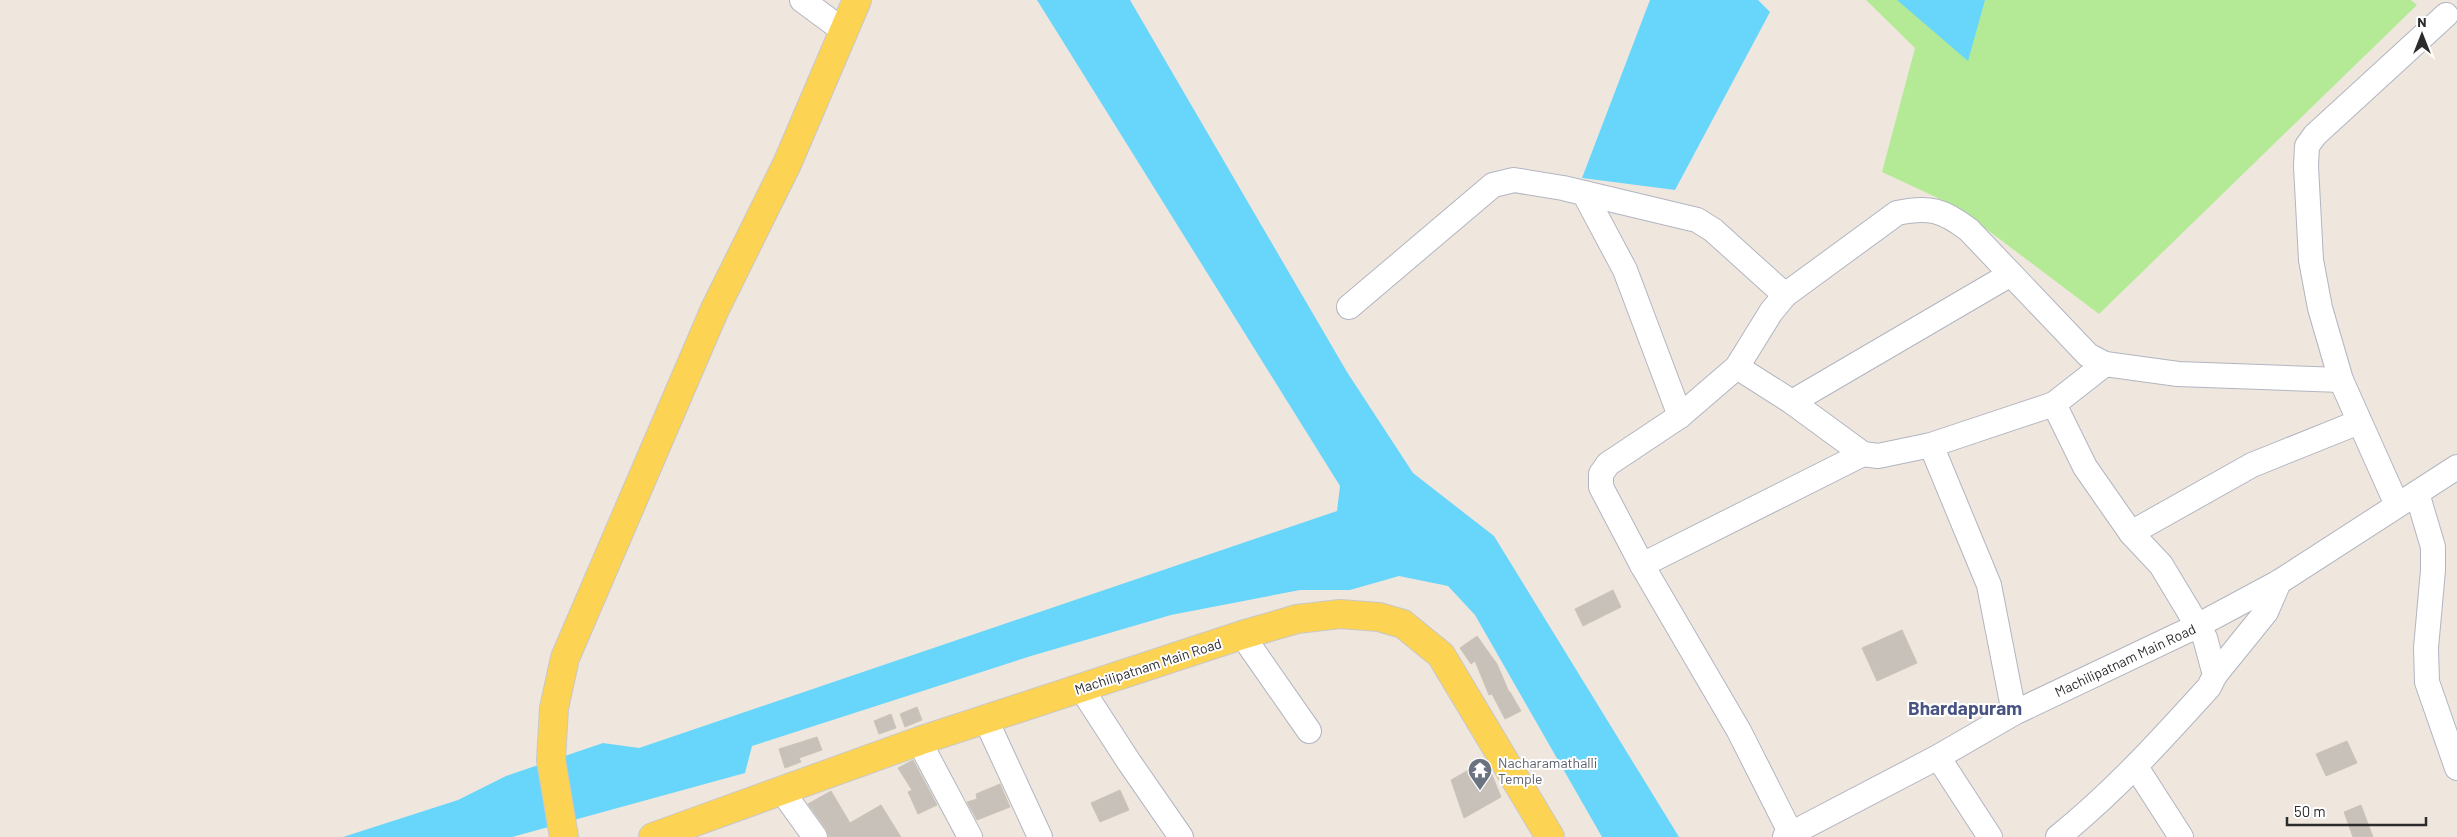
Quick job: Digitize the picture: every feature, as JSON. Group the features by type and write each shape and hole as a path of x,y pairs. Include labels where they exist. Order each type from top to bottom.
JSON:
{"main road":[{"path":"564,837 551,760 554,708 568,651 715,309 787,164 857,0"},
{"name":"Machilipatnam Main Road","path":"653,837 919,741 1242,635 1297,619 1340,614 1379,617 1402,624 1441,655 1550,837"}],"street":[{"path":"802,0 844,31"},
{"path":"2397,505 2341,380 2320,308 2312,260 2306,166 2307,146 2315,135 2446,15"},
{"path":"1349,307 1493,186 1514,180 1584,192 1697,220 1713,230 1785,295"},
{"path":"1584,192 1625,270 1680,416"},
{"path":"1788,835 1739,731 1642,565 1601,487 1601,474 1608,464 1680,416 1737,367 1771,312 1785,295 1897,213 1919,208 1935,210 1952,217 1969,230 2088,355 2105,364 2178,374 2341,380"},
{"path":"1792,402 2011,274"},
{"path":"1737,367 1792,402 1863,454 1878,456 1931,445 2054,404 2105,364"},
{"path":"2054,404 2084,467 2131,533 2161,565 2201,632 2215,675"},
{"path":"2131,533 2252,465 2359,422"},
{"path":"1931,445 1989,585 2014,713"},
{"path":"1642,565 1863,454"},
{"name":"Machilipatnam Main Road","path":"1788,835 1938,758 2014,713 2201,632 2457,467"},
{"path":"2417,493 2433,547 2434,570 2426,648 2427,682 2457,768"},
{"path":"2058,837 2097,806 2136,767 2209,687 2215,675 2266,612 2280,582"},
{"path":"1242,635 1309,731"},
{"path":"1081,688 1128,762 1181,837"},
{"path":"986,720 1040,837"},
{"path":"919,741 970,837"},
{"path":"1938,758 1990,837"},
{"path":"2136,767 2181,837"},
{"path":"782,791 815,837"}],"green space":[{"path":"1866,0 2411,0 2417,5 2099,314 1957,207 1882,172 1915,48"}],"water":[{"path":"1037,0 1130,0 1347,372 1413,473 1494,536 1679,837 1602,837 1475,615 1448,586 1399,576 1350,590 1300,590 1171,615 1031,656 752,746 745,773 512,837 343,837 458,800 506,776 603,743 639,748 1337,511 1340,486"},
{"path":"1650,0 1758,0 1770,12 1675,190 1582,178"},
{"path":"1897,0 1985,0 1968,61"}],"building":[{"path":"1613,590 1621,607 1583,626 1575,609"},
{"path":"1902,630 1917,663 1877,681 1862,648"},
{"path":"1477,636 1497,664 1509,692 1521,711 1505,719 1492,694 1489,695 1475,661 1471,664 1460,648"},
{"path":"917,707 922,720 905,727 900,714"},
{"path":"891,714 896,728 879,734 874,721"},
{"path":"817,737 822,750 799,758 801,762 785,768 779,749"},
{"path":"2347,741 2357,763 2326,776 2316,754"},
{"path":"913,760 937,805 918,814 908,792 912,790 898,768"},
{"path":"1486,760 1501,797 1464,818 1451,780"},
{"path":"1000,784 1010,807 977,820 967,802 977,799 976,794"},
{"path":"1120,790 1129,810 1100,822 1091,803"},
{"path":"831,791 850,823 881,805 901,837 829,837 826,829 808,804"},
{"path":"2361,805 2373,837 2353,837 2344,812"}],"place":[{"name":"Nacharamathalli Temple","path":"1480,791"}],"district":[{"name":"Bhardapuram","path":"1965,707"}]}
